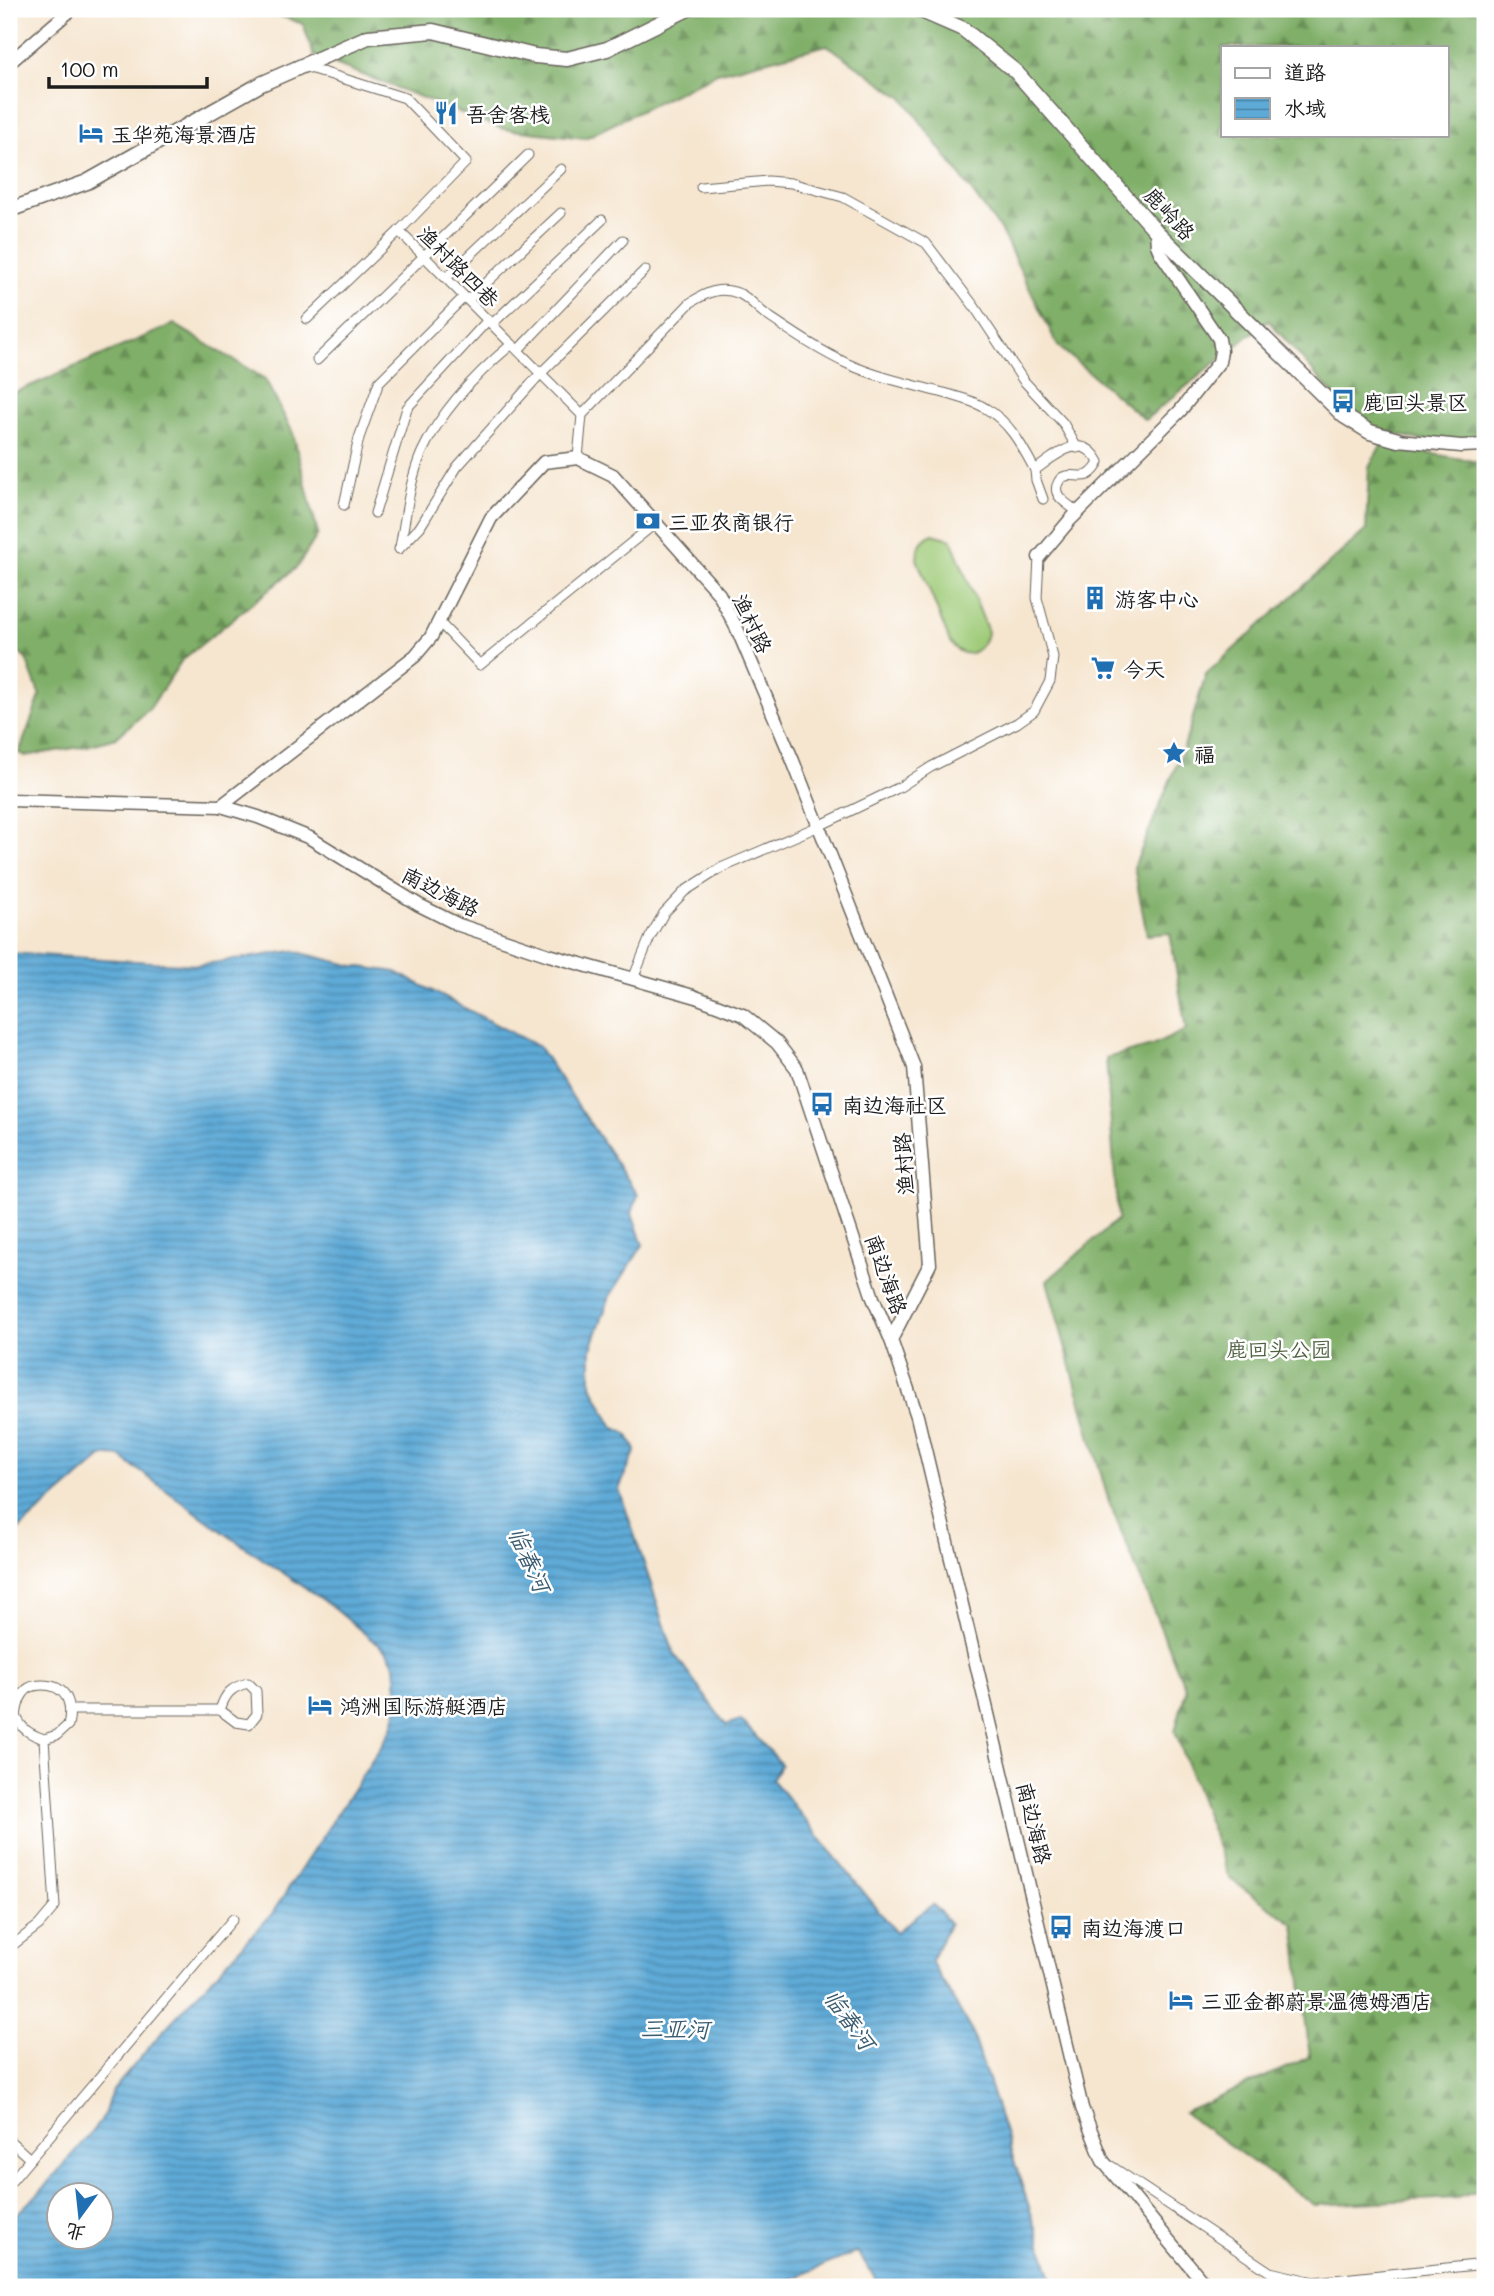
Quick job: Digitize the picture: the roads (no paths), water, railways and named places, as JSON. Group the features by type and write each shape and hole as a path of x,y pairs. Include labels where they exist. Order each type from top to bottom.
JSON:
{"main road":[{"path":"9,63 72,9"},
{"path":"9,210 87,182 261,84 368,37 433,31 535,56 568,59 607,48 688,9"},
{"name":"鹿岭路","path":"917,9 963,29 1016,72 1156,231 1343,416 1370,432 1398,440"},
{"path":"1039,557 1078,512 1180,411 1219,362 1219,339 1160,252 1156,231"},
{"path":"1398,440 1461,446 1485,445"},
{"path":"221,806 415,656 431,637 491,518 544,462 578,458"},
{"name":"渔村路","path":"578,458 613,475 719,594 738,631 819,826 914,1067 929,1264 891,1340"},
{"name":"南边海路","path":"9,800 221,806 258,817 310,838 419,905 459,925 549,955 693,996 743,1015 777,1043 797,1069 920,1430 1082,2108 1104,2161 1210,2287"}],"street":[{"name":"渔村路四巷","path":"301,65 405,98 466,162 399,231 582,415"},
{"path":"317,360 528,155"},
{"path":"446,278 561,169"},
{"path":"701,187 768,181 791,183 843,197 926,243 960,285 1023,380 1063,423 1077,447"},
{"path":"344,505 359,438 379,382 466,298 561,213"},
{"path":"375,513 407,408 490,322 602,220"},
{"path":"307,319 399,231"},
{"path":"623,240 515,347 476,374 436,426 421,454 399,549 420,527 457,467 541,373 645,270"},
{"path":"578,458 582,415 690,303 706,292 717,289 747,298 761,311 821,351 859,369 985,407 1016,435 1035,470 1043,499"},
{"path":"1035,470 1062,450 1077,447 1094,453 1099,462 1097,467 1087,475 1067,475 1060,479 1056,487 1057,493 1078,512"},
{"path":"439,622 480,665 657,522"},
{"path":"633,979 650,937 664,913 685,891 721,868 819,826 900,787 931,766 1017,723 1034,711 1050,681 1053,657 1037,598 1039,557"},
{"path":"70,1710 220,1710 236,1722 249,1724 257,1714 256,1691 248,1683 235,1686 223,1698 220,1710"},
{"path":"33,1685 53,1685 64,1693 70,1705 68,1725 57,1735 44,1739 28,1733 20,1726 16,1716 24,1692 33,1685"},
{"path":"9,1948 39,1925 55,1906 44,1739"},
{"path":"9,2184 233,1919"},
{"path":"9,2140 30,2159"},
{"path":"1104,2161 1270,2272 1314,2282 1485,2264"}],"water":[{"path":"293,951 354,966 396,972 539,1047 638,1195 632,1213 643,1245 610,1296 591,1349 591,1384 613,1427 627,1434 636,1450 619,1489 674,1653 726,1725 741,1720 781,1764 772,1779 896,1932 933,1904 950,1923 931,1961 973,2034 1055,2287 881,2287 857,2252 772,2287 9,2287 9,2221 46,2185 46,2250 116,2250 116,2180 50,2180 100,2122 114,2089 161,2033 271,1915 379,1750 393,1725 398,1703 395,1665 387,1652 329,1604 230,1537 119,1456 102,1457 9,1538 9,953 198,965"}],"place":[{"name":"吾舍客栈","path":"446,113"},
{"name":"玉华苑海景酒店","path":"91,133"},
{"name":"鹿回头景区","path":"1343,401"},
{"name":"三亚农商银行","path":"648,521"},
{"name":"游客中心","path":"1095,598"},
{"name":"今天","path":"1103,668"},
{"name":"福","path":"1174,753"},
{"name":"南边海社区","path":"822,1104"},
{"name":"鸿洲国际游艇酒店","path":"320,1705"},
{"name":"南边海渡口","path":"1061,1927"},
{"name":"三亚金都蔚景温德姆酒店","path":"1181,2000"}],"park label":[{"name":"鹿回头公园","path":"1279,1348"}],"water label":[{"name":"临春河","path":"530,1559"},
{"name":"临春河","path":"850,2019"},
{"name":"三亚河","path":"675,2028"}]}
